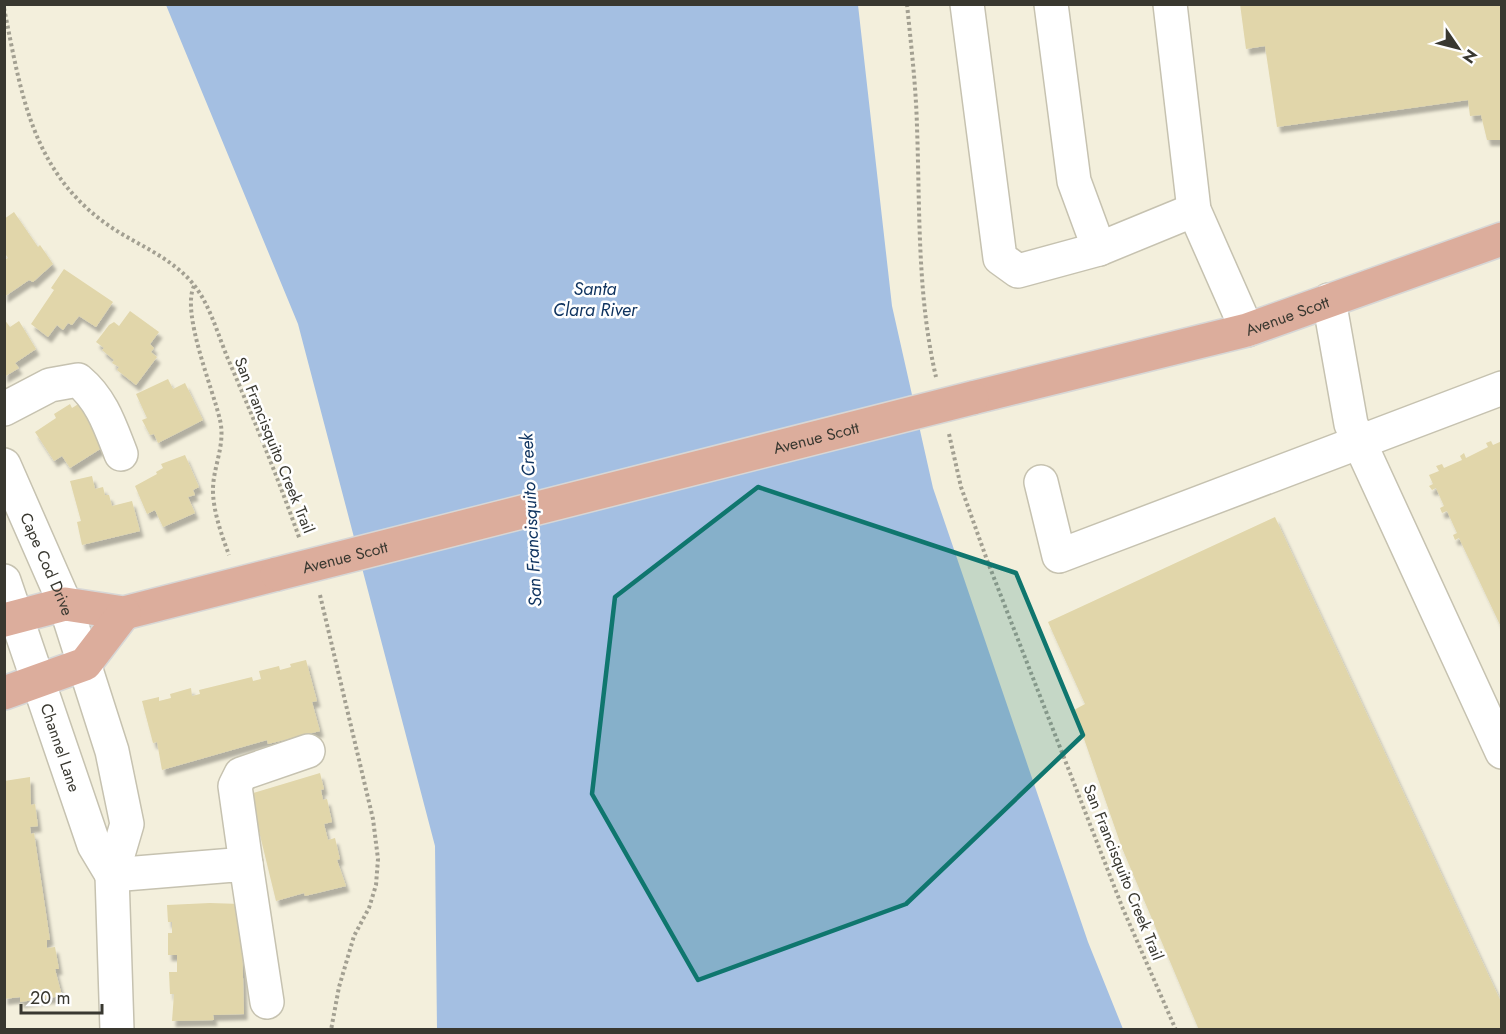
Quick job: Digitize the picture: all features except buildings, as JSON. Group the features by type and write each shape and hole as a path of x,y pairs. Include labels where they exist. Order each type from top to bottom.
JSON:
{"main road":[{"name":"Avenue Scott","path":"10,618 65,603 124,613 1246,330 1502,239"},
{"path":"4,693 85,664 124,613"}],"street":[{"path":"967,4 1000,258 1018,271 1100,249 1194,210"},
{"path":"1051,4 1074,181 1100,249"},
{"path":"1170,4 1194,210 1246,330"},
{"path":"1329,300 1351,424 1502,752"},
{"path":"4,409 50,385 78,380 90,390 102,407 121,454"},
{"path":"1041,482 1059,556 1502,388"},
{"name":"Cape Cod Drive","path":"4,465 65,603 112,751 127,824 112,875"},
{"path":"4,581 10,618"},
{"name":"Channel Lane","path":"10,618 39,681 94,845 112,875"},
{"path":"267,1002 235,786 241,774 308,751"},
{"path":"117,1029 112,875 246,864"}],"path":[{"path":"907,4 918,126"},
{"name":"San Francisquito Creek Trail","path":"4,8 25,106 41,151 62,183 106,224 178,268 194,286 275,469 303,546"},
{"path":"194,286 190,296 191,315 221,423 222,442 213,492 220,529 240,583"},
{"path":"318,591 326,613 373,819 378,860 376,885 369,908 354,936 339,987 332,1029"},
{"name":"San Francisquito Creek Trail","path":"1053,722 1124,909 1176,1029"}],"highlighted area":[{"path":"758,487 1016,573 1083,735 906,904 698,980 592,794 615,597"}],"water":[{"name":"Santa Clara River","path":"166,5 858,5 892,306 933,488 1088,942 1123,1029 437,1029 435,846 298,324"}],"water label":[{"name":"San Francisquito Creek","path":"531,520"}]}
